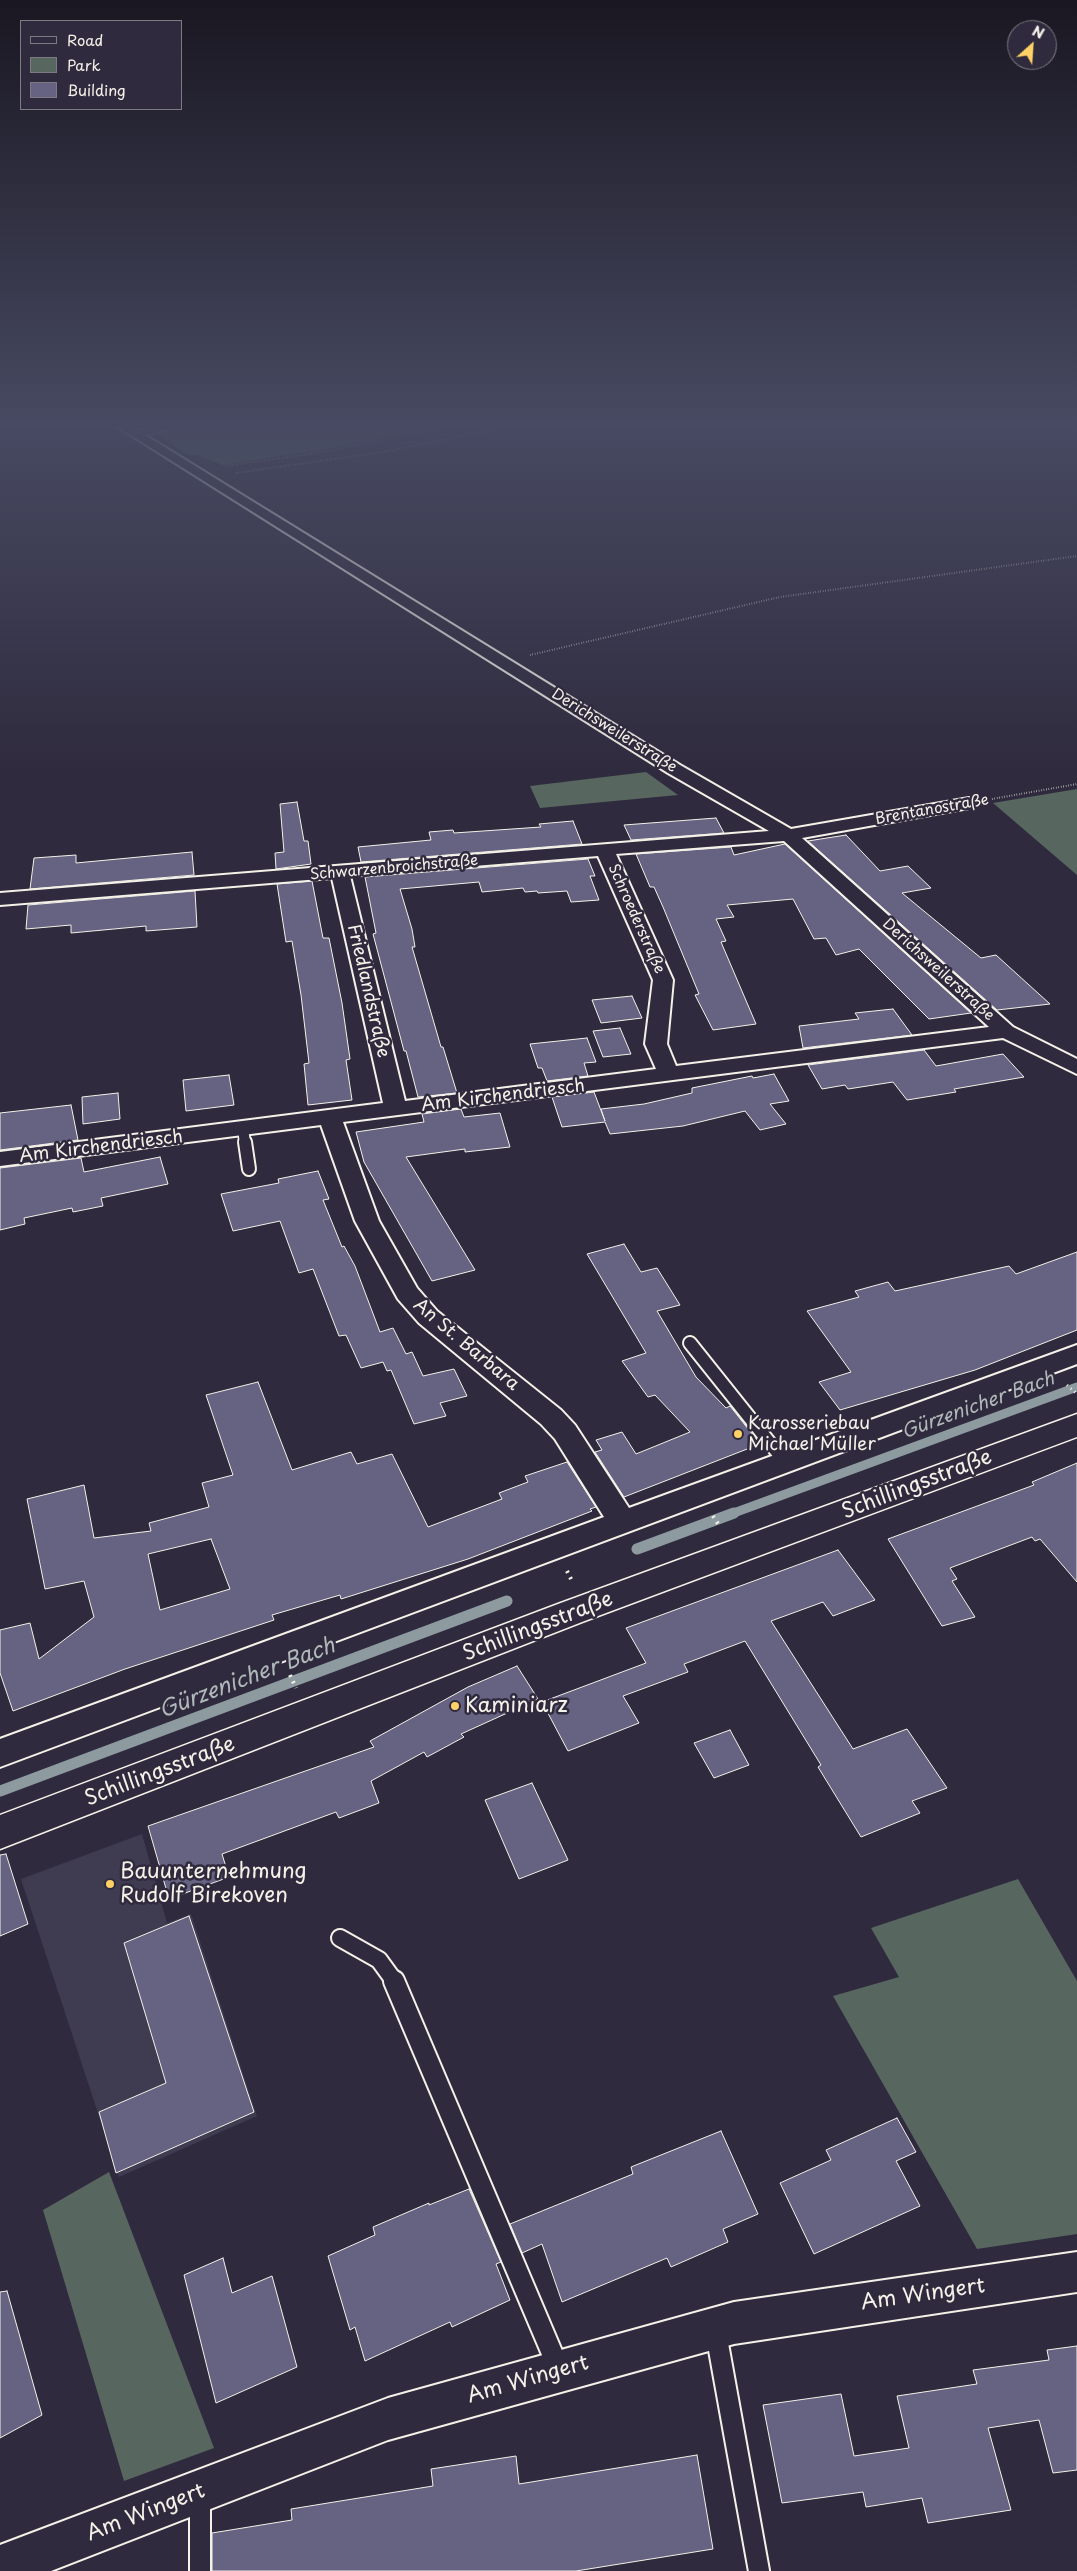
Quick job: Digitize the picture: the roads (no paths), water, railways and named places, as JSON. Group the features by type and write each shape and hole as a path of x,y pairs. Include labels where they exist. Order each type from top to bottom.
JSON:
{"main road":[{"name":"Schillingsstraße","path":"0,1832 585,1608 1077,1425"}],"street":[{"name":"Derichsweilerstraße","path":"316,547 674,769 788,835 1006,1031 1077,1068"},
{"name":"Brentanostraße","path":"788,835 969,803"},
{"name":"Schwarzenbroichstraße","path":"0,899 788,835"},
{"name":"Schroederstraße","path":"604,851 663,980 656,1044 669,1075"},
{"name":"Friedlandstraße","path":"340,872 396,1110"},
{"name":"Am Kirchendriesch","path":"0,1159 1006,1031"},
{"name":"An St. Barbara","path":"330,1118 367,1221 407,1293 428,1317 551,1417 565,1432 623,1523"},
{"path":"0,1753 556,1549 1077,1354"},
{"name":"Am Wingert","path":"0,2568 388,2419 715,2328 734,2323 1077,2272"}],"lane":[{"path":"243,1129 249,1169"},
{"path":"690,1343 785,1462"},
{"path":"340,1938 378,1960 395,1983 560,2372"},
{"path":"715,2328 759,2571"},
{"path":"200,2492 200,2571"}],"waterway":[{"name":"Gürzenicher Bach","path":"731,1514 1077,1387"},
{"name":"Gürzenicher Bach","path":"637,1549 734,1513"},
{"name":"Gürzenicher Bach","path":"0,1791 507,1601"}],"place":[{"name":"Karosseriebau Michael Müller","path":"738,1434"},
{"name":"Kaminiarz","path":"455,1706"},
{"name":"Bauunternehmung Rudolf Birekoven","path":"110,1884"}]}
